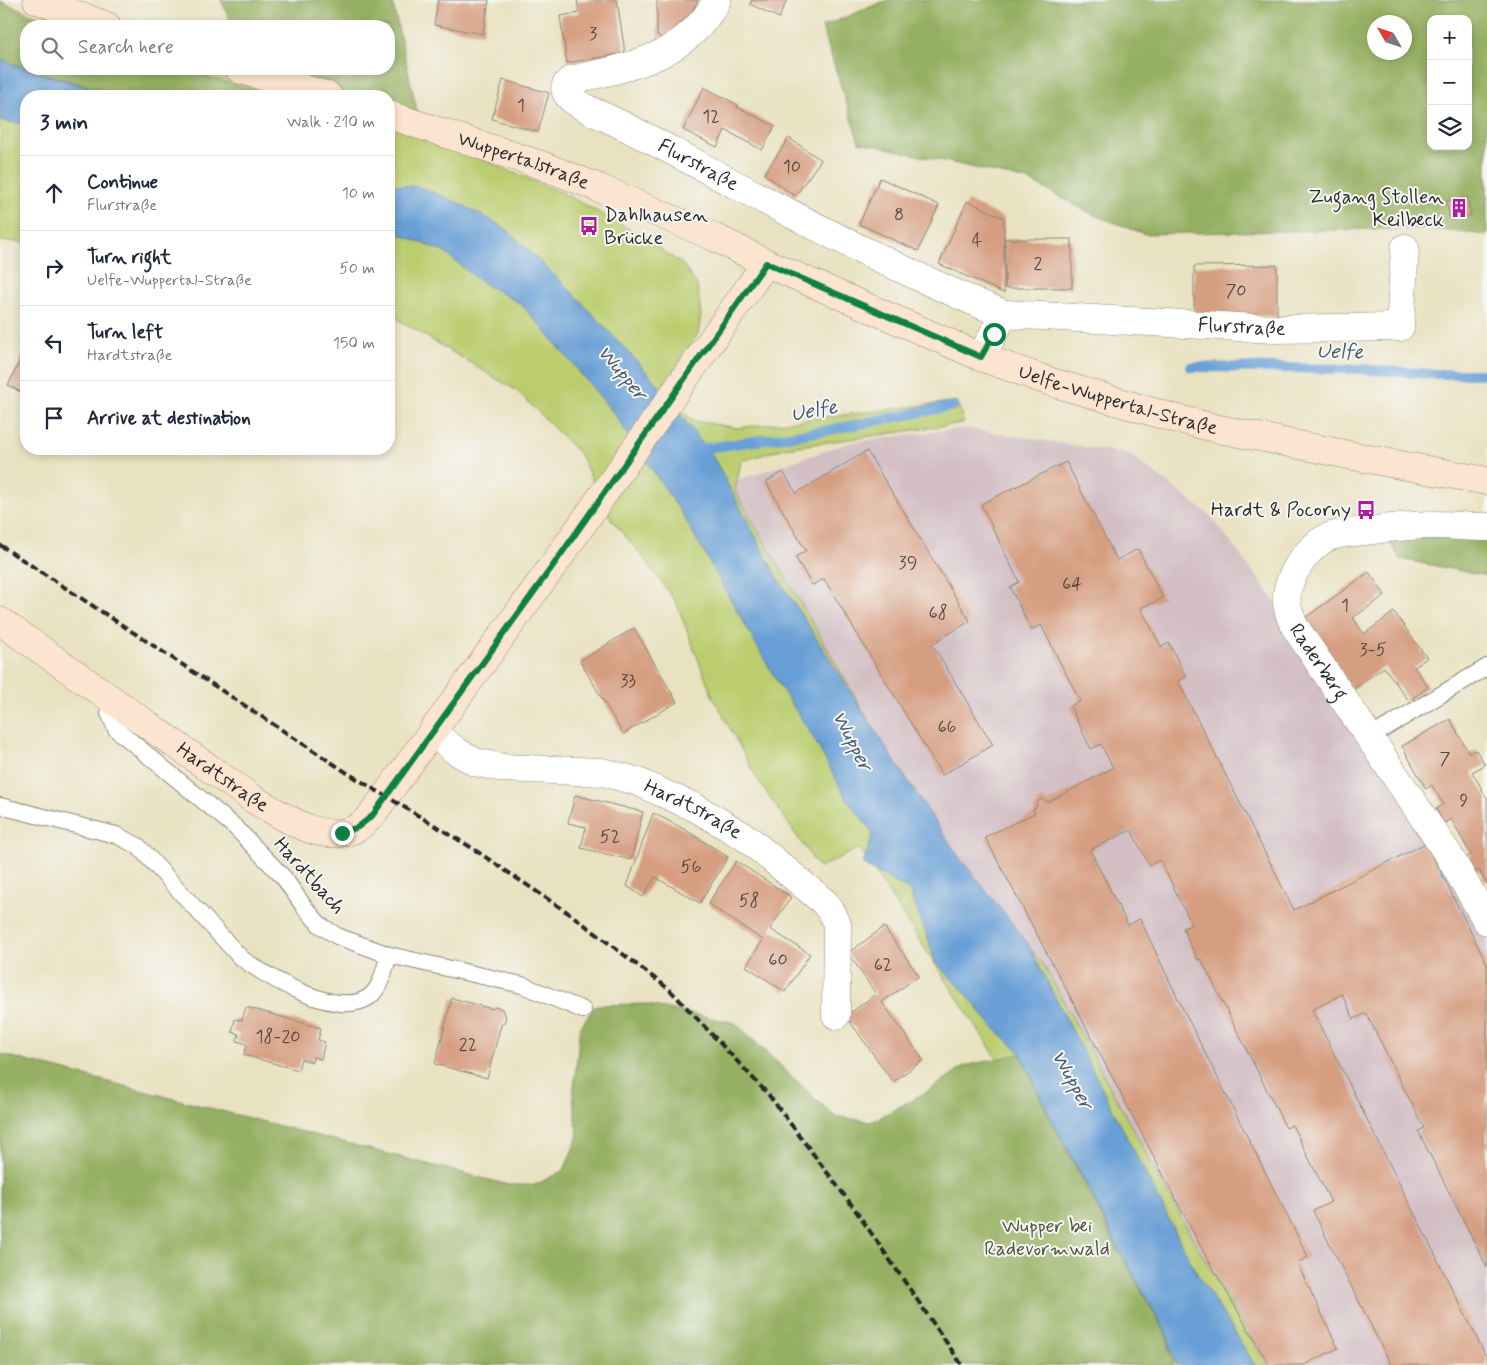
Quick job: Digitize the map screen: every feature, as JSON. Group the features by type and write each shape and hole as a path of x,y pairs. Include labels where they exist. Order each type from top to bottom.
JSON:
{"main road":[{"path":"37,0 91,20"},
{"path":"259,75 308,90"},
{"name":"Wuppertalstraße","path":"395,117 462,138 599,188 714,237 766,263"},
{"name":"Hardtstraße","path":"0,621 253,798 300,825 326,833 350,831 372,816 557,560 766,263"},
{"name":"Uelfe-Wuppertal-Straße","path":"766,263 981,357 1051,382 1170,417 1219,429 1487,481"}],"street":[{"name":"Flurstraße","path":"717,0 697,28 673,48 634,64 571,80 566,85 565,94 592,112 667,148 847,243 955,294 1004,314 1275,329 1400,327 1405,248"},
{"path":"981,357 1004,314"},
{"name":"Raderberg","path":"1487,527 1432,525 1382,529 1330,537 1319,543 1297,567 1286,595 1288,612 1295,627 1448,854 1487,921"},
{"name":"Hardtstraße","path":"432,732 456,751 475,762 503,768 602,772 636,781 696,808 748,840 824,902 832,913 837,924 836,1015"}],"lane":[{"path":"1370,737 1487,667"},
{"name":"Hardtbach","path":"113,700 109,713 116,729 235,827 284,878 305,908 320,925 337,936 389,955 522,985 583,1010"},
{"path":"0,806 116,835 138,846 241,958 260,972 300,992 324,1000 353,1003 369,996 380,984 389,955"}],"shaded area":[{"path":"964,428 1129,454 1211,516 1294,627 1487,924 1487,1365 1255,1365 1113,1112 1027,942 959,857 892,757 847,685 728,483 852,442"}],"green space":[{"path":"221,0 392,0 418,115 395,108 395,90 337,90 289,75 395,75 395,20 230,20"},
{"path":"887,0 1487,0 1487,235 1422,228 1145,234 1094,215 1028,180 859,142 822,27"},
{"path":"0,1 48,20 20,20 20,75 222,75 276,90 20,90 20,242 0,241"},
{"path":"0,2 42,20 20,20 20,66 0,59"},
{"path":"49,75 200,75 253,90 101,90"},
{"name":"Wupper bei Radevormwald","path":"395,123 567,195 638,234 682,264 697,285 701,315 698,334 657,394 695,421 737,428 957,401 964,423 785,448 741,461 735,491 943,847 1044,966 1189,1232 1267,1365 705,1365 744,1152 1027,1104 859,848 819,868 758,780 712,695 676,602 647,562 611,519 580,454 517,391 395,318"},
{"path":"1387,537 1487,537 1487,576 1400,559"},
{"path":"644,1004 735,1023 834,1116 871,1122 930,1090 964,1066 1020,1054 1048,1115 1116,1246 1166,1335 1174,1365 0,1365 0,1054 509,1185 535,1185 564,1170 578,1137 573,1097 580,1027 596,1005"}],"water":[{"path":"0,59 20,67 20,75 47,75 98,90 20,90 20,123 1,121"},
{"name":"Wupper","path":"395,185 420,187 463,205 505,228 574,294 655,381 715,460 775,573 892,757 959,857 1027,942 1195,1270 1255,1365 1176,1365 1167,1334 1117,1246 1049,1114 1020,1052 990,1024 965,992 935,962 928,938 909,890 863,865 873,833 846,798 813,737 778,683 684,517 615,415 521,304 481,282 444,252 395,232"}],"building":[{"path":"438,0 489,0 483,34 434,25"},
{"path":"577,0 617,0 625,53 567,63 560,16 579,13"},
{"path":"657,0 698,0 692,12 664,39 657,35"},
{"path":"752,0 787,0 779,18 750,4"},
{"path":"503,80 549,93 538,132 492,119"},
{"path":"704,87 738,105 737,107 775,126 762,150 725,130 717,147 683,130"},
{"path":"789,138 821,160 795,196 764,174"},
{"path":"880,178 939,205 918,251 859,224"},
{"name":"Zugang Stollen Keilbeck","path":"1467,197 1471,215 1450,220 1446,201"},
{"path":"967,201 1004,218 1004,293 939,264"},
{"path":"1005,239 1072,239 1072,288 1005,288"},
{"path":"1277,265 1277,316 1194,316 1194,266"},
{"path":"20,361 20,392 8,385"},
{"path":"867,451 970,621 932,644 993,745 942,775 824,579 812,585 795,557 806,551 766,482 783,472 796,493"},
{"path":"1066,462 1117,560 1138,549 1163,598 1141,608 1161,647 1169,643 1186,677 1178,681 1294,910 1426,843 1487,964 1487,1267 1418,1131 1424,1128 1366,1013 1354,1019 1342,994 1312,1010 1487,1358 1487,1365 1391,1365 1313,1211 1331,1202 1292,1125 1286,1128 1201,959 1198,960 1188,940 1183,928 1192,925 1160,860 1149,865 1131,830 1090,850 1128,925 1140,919 1182,1007 1308,1257 1297,1263 1338,1348 1304,1365 1269,1365 1204,1253 985,837 1035,813 1033,809 1036,807 1037,802 1042,799 1048,802 1113,768 1101,744 1091,749 1070,706 1080,701 1041,625 1031,630 1010,587 1019,582 981,504"},
{"path":"1369,572 1385,595 1353,618 1364,634 1394,612 1427,658 1414,667 1428,687 1409,701 1384,667 1352,690 1302,620"},
{"path":"634,628 677,702 623,734 580,661"},
{"path":"1450,719 1469,753 1476,750 1485,765 1472,772 1487,798 1487,884 1479,870 1472,874 1463,859 1471,855 1451,819 1444,823 1436,809 1443,804 1432,785 1426,789 1402,746"},
{"path":"575,795 643,812 631,860 581,848 586,827 568,823"},
{"path":"653,813 684,829 728,857 700,903 655,877 643,897 627,886"},
{"path":"736,861 791,897 770,929 810,954 785,992 746,966 763,940 708,904"},
{"path":"884,927 919,976 882,1002 923,1060 893,1082 846,1016 876,994 848,953"},
{"path":"452,998 492,1009 495,1007 502,1009 506,1016 504,1023 501,1025 487,1078 435,1064"},
{"path":"246,1007 321,1028 318,1040 325,1042 321,1059 313,1057 312,1062 301,1059 298,1070 244,1055 247,1044 237,1041 239,1034 232,1032 235,1019 242,1020"}],"waterway":[{"name":"Uelfe","path":"1191,367 1360,369 1431,374 1487,374"},
{"name":"Uelfe","path":"693,450 823,431 953,406"}],"railway":[{"path":"0,545 349,774 469,846 573,916 670,990 768,1094 854,1208 962,1365"}],"place":[{"name":"Zugang Stollen Keilbeck","path":"1459,208"},
{"name":"Dahlhausen Brücke","path":"589,226"},
{"name":"Hardt & Pocorny","path":"1366,510"}],"route":[{"path":"342,833 358,827 372,816 557,560 766,263 981,357 994,334"}]}
